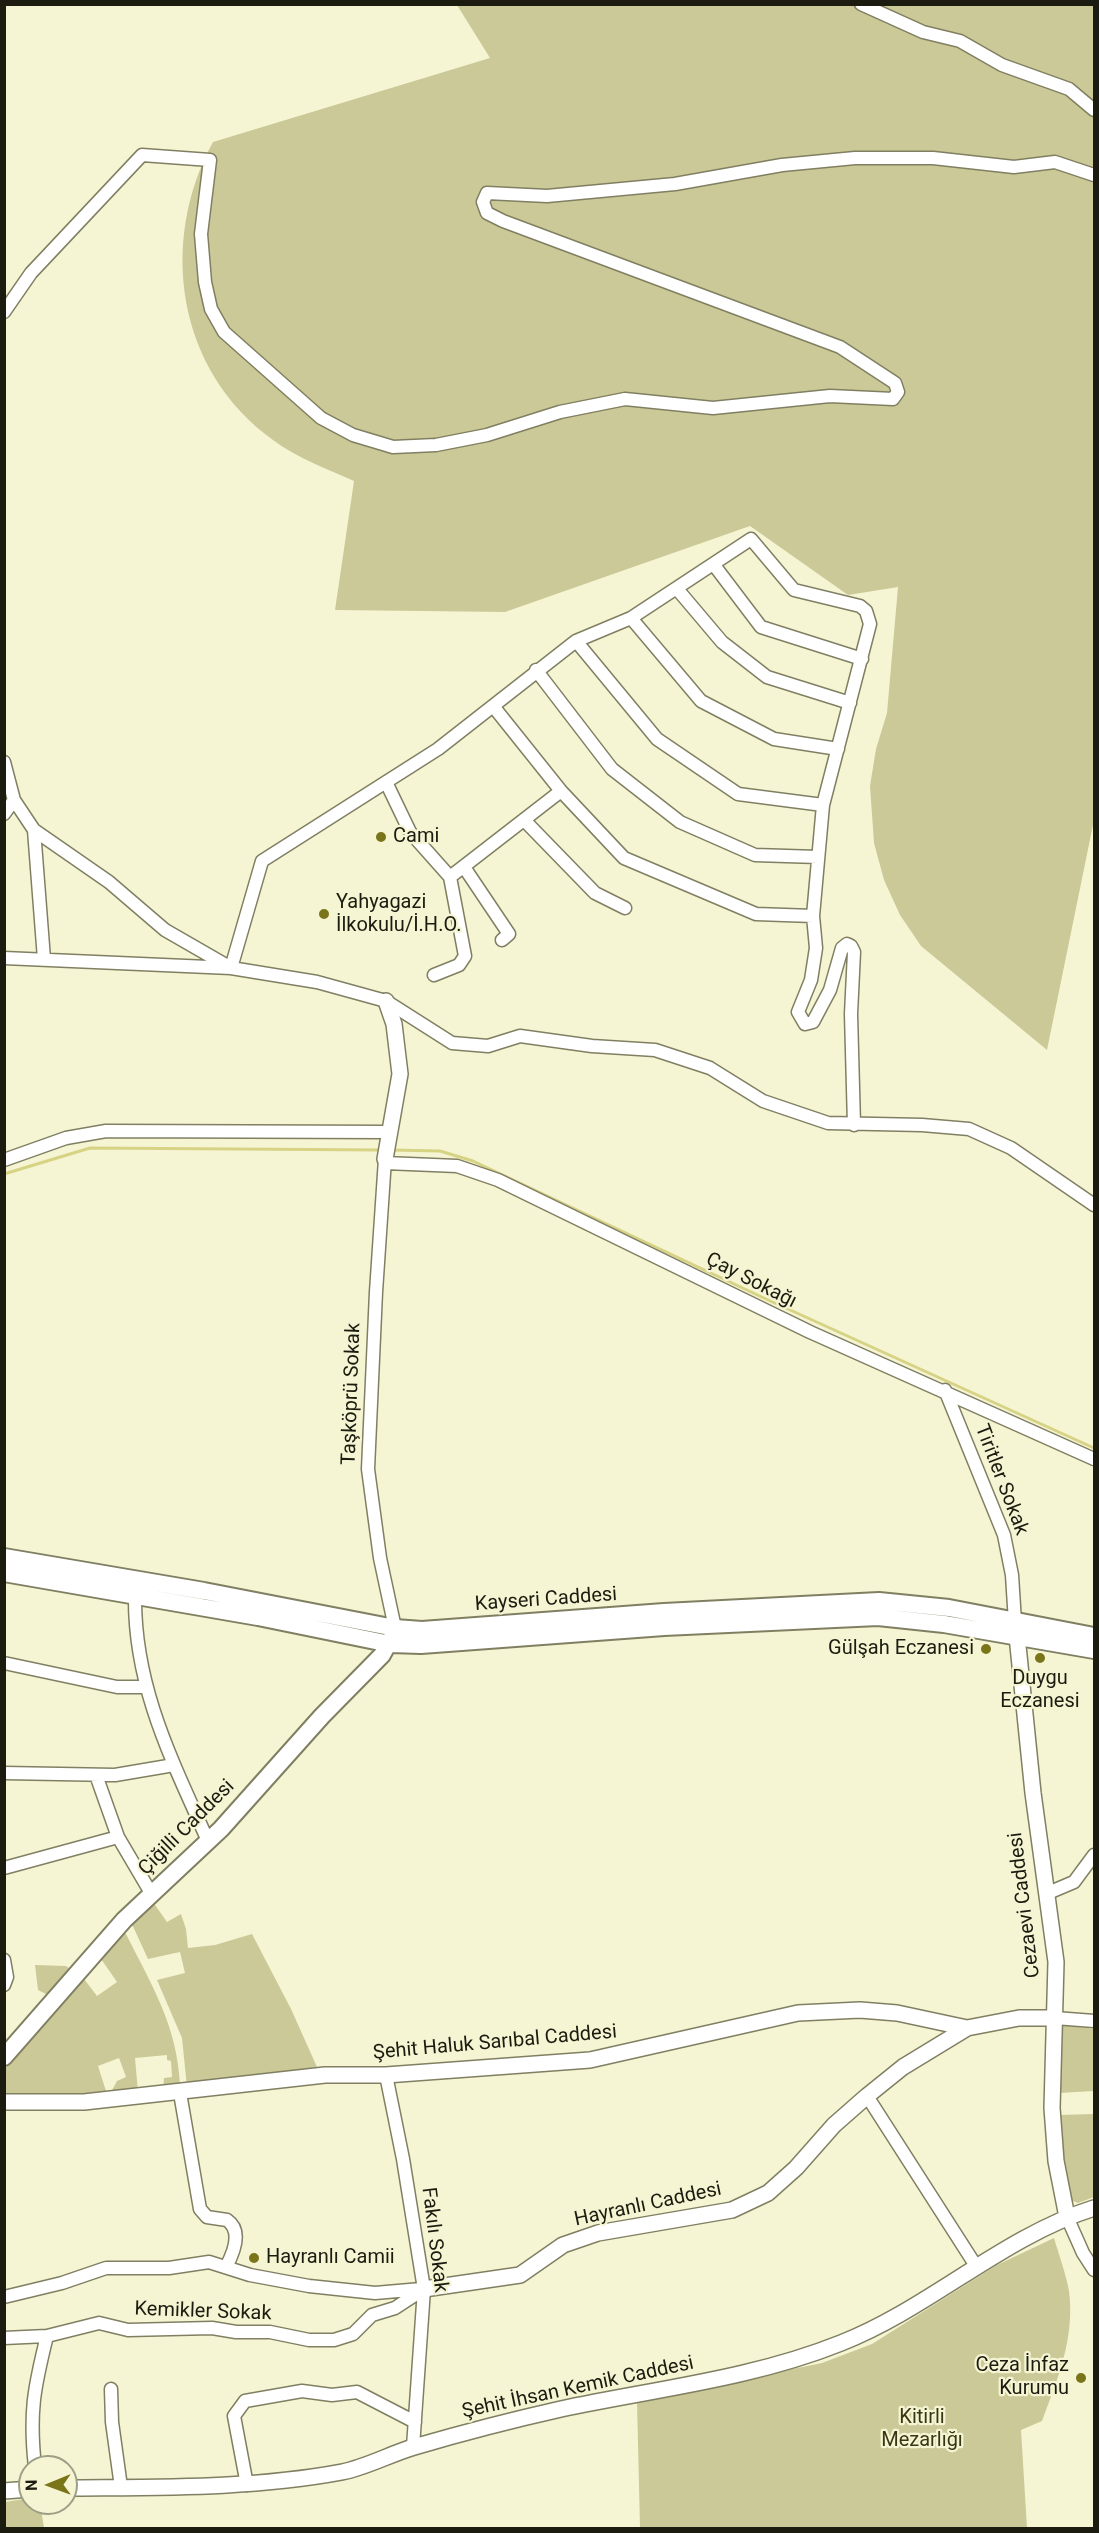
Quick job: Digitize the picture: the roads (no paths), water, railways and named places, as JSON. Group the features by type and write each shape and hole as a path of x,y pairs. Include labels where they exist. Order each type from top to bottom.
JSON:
{"main road":[{"name":"Kayseri Caddesi","path":"4,1557 204,1591 392,1636"},
{"name":"Kayseri Caddesi","path":"4,1573 258,1617 392,1636 422,1630 675,1611 879,1601 949,1608 1095,1650"},
{"name":"Kayseri Caddesi","path":"1016,1629 1095,1636"},
{"name":"Çiğilli Caddesi","path":"4,2057 102,1943 151,1893 208,1841 392,1636"}],"street":[{"path":"861,4 923,32 960,41 1002,65 1070,89 1095,110"},
{"path":"4,312 31,273 141,155 210,160 201,234 205,282 212,309 224,332 321,418 353,435 393,447 436,446 487,435 560,412 625,399 713,408 830,396 893,399 898,392 895,383 840,347 502,221 488,213 483,202 487,193 559,195 675,184 782,165 855,158 933,158 1014,167 1055,162 1095,175"},
{"path":"231,968 262,861 438,748 576,641 631,618 678,590 752,539 794,590 860,606 866,611 870,624 823,805 813,916 816,948 811,980 798,1007 803,1023 813,1022 830,990 842,948 847,944 854,949 851,1014 854,1125"},
{"path":"714,565 761,627 862,659"},
{"path":"678,590 722,642 766,677 850,703"},
{"path":"631,618 702,701 774,739 838,749"},
{"path":"576,641 657,739 738,794 823,805"},
{"path":"536,670 612,769 680,822 755,855 818,857"},
{"path":"493,706 561,791 624,858 756,914 813,916"},
{"path":"4,762 14,800 34,830 109,882 165,930 231,968"},
{"path":"386,782 410,832 450,877 465,956 459,965 434,975"},
{"path":"450,877 561,791"},
{"path":"4,814 14,800"},
{"path":"524,820 595,893 625,908"},
{"path":"34,830 44,959"},
{"path":"464,867 509,934 502,940"},
{"path":"4,958 231,968 317,982 386,1000 452,1043 488,1046 520,1036 592,1046 655,1050 710,1068 763,1101 828,1123 922,1125 969,1129 1011,1148 1095,1205"},
{"path":"385,1161 400,1074 394,1024 386,1000"},
{"path":"4,1160 66,1138 106,1131 390,1132"},
{"name":"Çay Sokağı","path":"385,1161 457,1166 498,1180 810,1332 945,1390 1095,1459"},
{"name":"Taşköprü Sokak","path":"385,1161 368,1470 392,1636"},
{"name":"Tiritler Sokak","path":"945,1390 1004,1535 1012,1575 1016,1629"},
{"path":"135,1596 137,1644 145,1687 174,1765 208,1841"},
{"name":"Cezaevi Caddesi","path":"1016,1629 1033,1793 1056,1962 1053,2119 1056,2161 1067,2217 1083,2253 1095,2270"},
{"path":"4,1663 117,1687 145,1687"},
{"path":"4,1773 96,1775 134,1773 174,1765"},
{"path":"96,1775 118,1838 151,1893"},
{"path":"4,1868 118,1838"},
{"path":"1048,1893 1074,1882 1095,1855"},
{"path":"4,1960 7,1977 4,1985"},
{"name":"Şehit Haluk Sarıbal Caddesi","path":"4,2102 84,2102 325,2075 386,2075 590,2060 798,2013 860,2010 897,2013 967,2028 1019,2018 1055,2018"},
{"path":"1055,2018 1095,2021"},
{"name":"Hayranlı Caddesi","path":"4,2297 62,2283 106,2268 169,2268 209,2262 250,2275 309,2286 375,2293 424,2289 520,2275 563,2245 598,2233 732,2210 768,2193 796,2169 834,2125 867,2096 903,2067 967,2028"},
{"name":"Fakılı Sokak","path":"386,2075 404,2158 424,2289 413,2447"},
{"path":"180,2093 200,2209 207,2217 227,2220 234,2229 235,2245 226,2267"},
{"path":"867,2096 976,2265"},
{"name":"Şehit İhsan Kemik Caddesi","path":"78,2488 248,2485 344,2471 413,2447 559,2410 747,2373 799,2358 879,2326 976,2265 1067,2217 1095,2208"},
{"name":"Kemikler Sokak","path":"4,2338 47,2336 99,2323 128,2330 212,2328 236,2332 270,2332 309,2340 334,2340 352,2334 372,2315 394,2308 424,2289"},
{"path":"34,2455 31,2427 33,2392 47,2336"},
{"path":"111,2389 112,2422 121,2487"},
{"path":"248,2485 234,2416 245,2401 302,2391 332,2395 357,2392 415,2422"}],"waterway":[{"path":"4,1174 90,1148 380,1150"},
{"path":"390,1150 440,1151 473,1161 766,1299 1094,1448"}],"place":[{"name":"Cami","path":"381,837"},
{"name":"Yahyagazi İlkokulu/İ.H.O.","path":"324,914"},
{"name":"Gülşah Eczanesi","path":"986,1649"},
{"name":"Duygu Eczanesi","path":"1040,1658"},
{"name":"Hayranlı Camii","path":"254,2258"},
{"name":"Ceza İnfaz Kurumu","path":"1081,2378"}],"park label":[{"name":"Kitirli Mezarlığı","path":"922,2430"}]}
